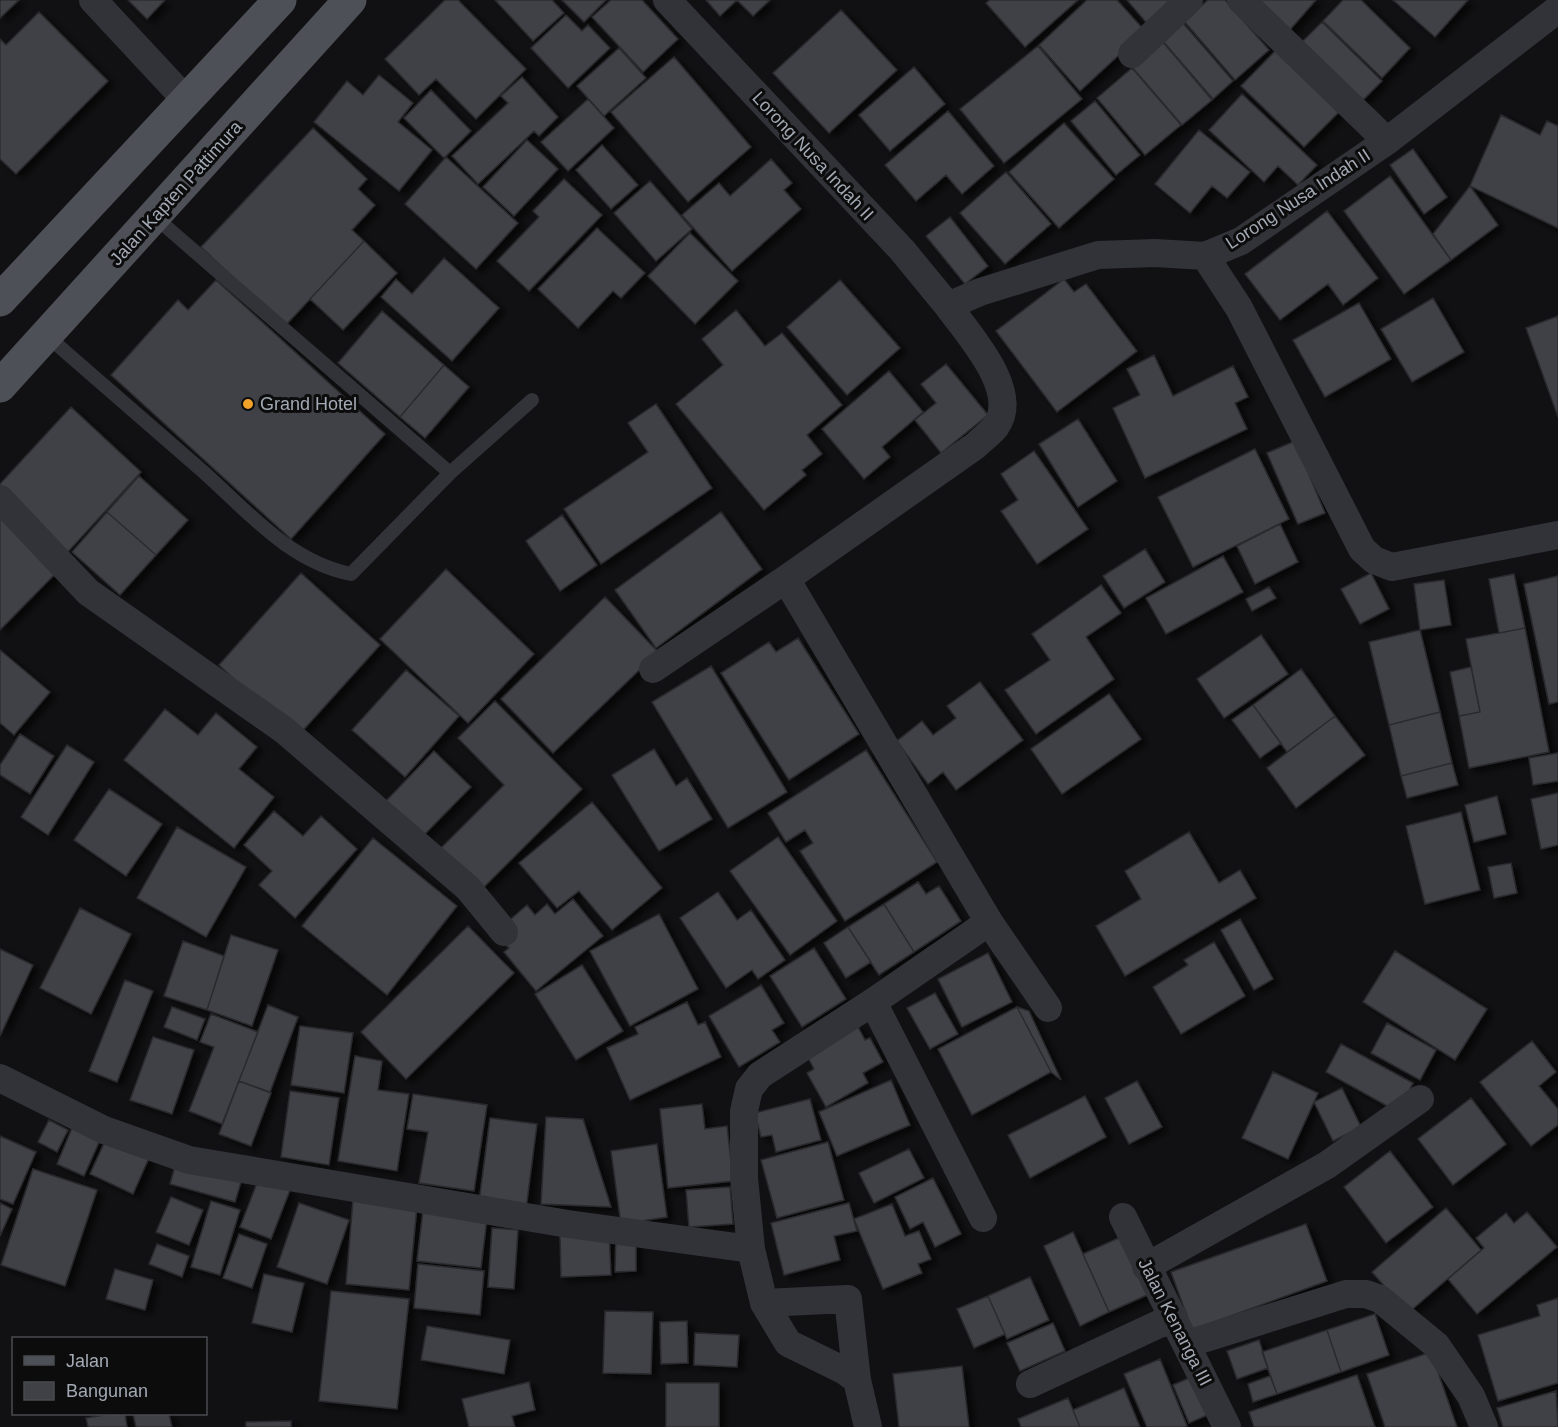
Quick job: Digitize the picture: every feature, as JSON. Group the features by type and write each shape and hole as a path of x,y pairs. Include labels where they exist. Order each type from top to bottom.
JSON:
{"main road":[{"path":"0,300 280,0"},
{"name":"Jalan Kapten Pattimura","path":"0,386 350,0"}],"street":[{"path":"93,0 187,101"},
{"name":"Lorong Nusa Indah II","path":"667,0 902,250 948,306 980,292 1098,255 1155,253 1205,256 1241,241 1387,141 1558,9"},
{"path":"1132,54 1189,0"},
{"path":"1241,0 1387,141"},
{"path":"1205,256 1239,308 1362,549 1374,560 1392,567 1558,535"},
{"path":"653,669 975,446 997,425 1003,397 994,371 948,306"},
{"path":"0,499 88,592 284,730 468,888 504,932"},
{"path":"786,579 989,922 1048,1008"},
{"path":"857,1380 845,1371 788,1344 764,1303 752,1249 744,1178 744,1111 749,1089 760,1075 873,1002 989,922"},
{"path":"873,1002 983,1218"},
{"path":"0,1078 104,1130 189,1160 568,1224 752,1249"},
{"path":"1146,1267 1327,1165 1420,1099"},
{"name":"Jalan Kenanga III","path":"1123,1217 1227,1427"},
{"path":"1187,1344 1346,1294 1366,1294 1380,1299 1436,1345 1471,1396 1484,1427"},
{"path":"764,1303 848,1299 857,1380 868,1427"},
{"path":"1030,1384 1174,1317"}],"lane":[{"path":"155,217 450,473"},
{"path":"46,335 234,498 267,532 327,569 351,574 450,473 532,400"}],"building":[{"path":"0,0 19,0 0,18"},
{"path":"128,0 165,0 147,19"},
{"path":"445,0 458,0 526,69 476,119 436,79 419,95 385,59"},
{"path":"495,0 552,0 564,13 533,41"},
{"path":"562,0 606,0 584,22"},
{"path":"611,0 642,0 678,39 643,72 592,17"},
{"path":"706,0 737,0 720,16"},
{"path":"737,0 770,0 753,16"},
{"path":"990,0 1078,0 1025,47 986,3"},
{"path":"1087,0 1117,0 1145,31 1080,91 1039,45"},
{"path":"1127,0 1183,0 1151,28"},
{"path":"1208,0 1225,0 1269,50 1235,80 1184,21"},
{"path":"1252,0 1316,0 1288,32"},
{"path":"1343,0 1361,0 1410,48 1382,78 1323,21"},
{"path":"1393,0 1468,0 1435,37"},
{"path":"841,10 897,70 829,133 773,73"},
{"path":"39,12 108,81 16,174 0,159 0,39 6,45"},
{"path":"566,15 582,31 588,25 610,48 568,88 531,48"},
{"path":"1182,22 1233,81 1213,99 1162,40"},
{"path":"1322,22 1382,81 1356,107 1296,48"},
{"path":"1162,41 1212,100 1182,125 1132,67"},
{"path":"1038,46 1082,99 1004,163 960,109"},
{"path":"1280,46 1343,108 1304,147 1241,86"},
{"path":"619,48 646,78 604,116 577,86"},
{"path":"674,57 751,147 688,202 611,112"},
{"path":"914,67 945,104 890,151 859,115"},
{"path":"1132,68 1181,125 1145,155 1097,98"},
{"path":"379,75 413,103 398,122 432,150 399,191 314,122 347,81 363,95"},
{"path":"522,77 558,117 539,136 534,131 478,184 452,156 508,103 501,96"},
{"path":"431,90 471,131 444,158 404,118"},
{"path":"1242,94 1317,165 1298,185 1278,166 1264,182 1209,130"},
{"path":"588,99 614,128 568,171 541,142"},
{"path":"1095,101 1140,155 1116,175 1071,121"},
{"path":"948,111 994,166 962,194 946,175 916,201 885,165"},
{"path":"1501,115 1540,135 1547,121 1558,126 1558,228 1470,186"},
{"path":"1064,123 1114,179 1059,228 1009,172"},
{"path":"313,128 367,179 358,189 375,205 352,230 364,241 285,326 201,247"},
{"path":"1199,130 1250,172 1227,198 1212,186 1190,213 1155,184"},
{"path":"527,140 558,169 514,216 483,187"},
{"path":"602,145 638,185 611,209 576,170"},
{"path":"1413,149 1447,197 1424,214 1390,165"},
{"path":"446,157 518,223 476,269 405,204"},
{"path":"771,159 792,183 784,190 801,209 732,271 682,215 719,183 730,196"},
{"path":"1006,172 1051,224 1005,264 960,213"},
{"path":"1390,176 1451,260 1404,294 1344,211"},
{"path":"564,179 602,215 529,291 497,261 539,217 533,211"},
{"path":"650,181 692,229 656,261 614,213"},
{"path":"1470,186 1498,225 1451,260 1433,234"},
{"path":"1327,211 1378,278 1343,305 1328,284 1280,320 1245,274"},
{"path":"950,217 988,266 965,284 926,236"},
{"path":"597,228 645,273 621,298 613,291 578,328 538,289"},
{"path":"690,233 738,281 695,324 648,276"},
{"path":"364,241 397,273 343,330 310,299"},
{"path":"444,258 499,308 452,361 381,297 396,279 412,294"},
{"path":"1064,279 1074,292 1086,284 1137,351 1057,412 996,331"},
{"name":"Grand Hotel","path":"216,280 385,434 291,539 111,375 178,300 188,310"},
{"path":"840,280 900,348 847,395 787,327"},
{"path":"1433,298 1464,352 1412,382 1381,329"},
{"path":"1359,303 1391,359 1325,397 1293,340"},
{"path":"736,310 765,346 782,333 842,405 807,435 822,454 802,470 806,475 764,510 676,404 723,365 702,339"},
{"path":"382,311 444,365 400,417 338,363"},
{"path":"1558,316 1558,417 1526,328"},
{"path":"1154,355 1173,396 1233,366 1248,397 1235,403 1247,429 1145,478 1113,408 1140,395 1127,369"},
{"path":"946,364 988,415 941,453 915,420 936,403 921,384"},
{"path":"444,365 469,387 425,438 400,417"},
{"path":"889,371 923,412 882,447 890,457 864,479 822,429"},
{"path":"656,404 712,488 601,564 564,509 648,452 628,423"},
{"path":"71,407 141,472 65,555 0,495 0,484"},
{"path":"1078,419 1117,481 1078,507 1039,444"},
{"path":"1295,441 1325,513 1298,524 1267,453"},
{"path":"1255,449 1289,519 1193,567 1158,497"},
{"path":"1034,451 1088,529 1037,564 1001,511 1018,500 1001,474"},
{"path":"139,476 188,520 156,555 107,512"},
{"path":"0,511 59,570 0,630"},
{"path":"107,512 156,555 120,595 72,552"},
{"path":"721,512 762,569 656,648 615,590"},
{"path":"562,515 597,565 560,591 526,541"},
{"path":"1280,524 1298,562 1255,584 1237,546"},
{"path":"1145,549 1165,582 1124,608 1103,576"},
{"path":"1223,556 1243,592 1166,634 1146,598"},
{"path":"446,569 534,654 468,723 380,639"},
{"path":"301,573 380,645 297,737 219,665"},
{"path":"1371,573 1389,609 1360,624 1341,589"},
{"path":"1514,574 1525,628 1499,633 1489,579"},
{"path":"1558,576 1558,702 1549,704 1524,584"},
{"path":"1444,580 1451,625 1420,630 1414,584"},
{"path":"1101,585 1121,613 1086,637 1114,679 1036,734 1005,690 1050,660 1032,634"},
{"path":"1269,587 1276,598 1252,611 1246,599"},
{"path":"605,597 658,652 553,753 501,699"},
{"path":"1525,628 1549,752 1469,768 1459,716 1480,712 1466,639"},
{"path":"1420,630 1440,712 1389,725 1369,642"},
{"path":"1261,635 1288,674 1224,718 1197,679"},
{"path":"798,638 859,734 789,780 721,673 769,642 776,652"},
{"path":"0,650 50,692 14,735 0,723"},
{"path":"711,666 787,792 728,828 652,702"},
{"path":"1471,667 1480,712 1459,716 1450,672"},
{"path":"1301,669 1335,716 1287,752 1253,705"},
{"path":"406,670 459,716 405,777 352,730"},
{"path":"980,682 1023,740 956,790 943,772 928,784 897,741 922,721 933,735 956,718 947,706"},
{"path":"1109,694 1141,739 1062,794 1031,749"},
{"path":"495,701 582,789 477,894 436,853 504,785 458,738"},
{"path":"1253,705 1281,743 1260,758 1232,720"},
{"path":"165,709 198,735 216,713 257,747 239,769 274,797 234,848 124,760"},
{"path":"1440,712 1452,763 1401,776 1389,725"},
{"path":"1335,716 1365,755 1296,808 1267,768"},
{"path":"20,734 54,756 30,794 0,775 0,765"},
{"path":"67,745 94,762 48,835 21,817"},
{"path":"654,749 676,786 687,778 712,819 659,851 612,775"},
{"path":"866,750 937,862 845,921 800,851 813,843 805,830 786,842 768,813"},
{"path":"434,751 471,787 422,837 386,801"},
{"path":"1558,753 1558,781 1533,785 1529,758"},
{"path":"1452,763 1458,785 1407,798 1401,776"},
{"path":"109,789 162,824 126,876 74,840"},
{"path":"1558,793 1558,845 1541,849 1531,799"},
{"path":"1497,796 1506,834 1474,842 1465,805"},
{"path":"592,802 662,888 612,930 579,891 557,908 519,863"},
{"path":"274,811 303,836 321,816 357,849 295,918 259,885 272,871 244,845"},
{"path":"1461,812 1480,890 1425,904 1406,826"},
{"path":"177,827 246,867 206,937 137,898"},
{"path":"1189,832 1219,883 1240,870 1256,898 1125,976 1096,926 1141,899 1125,871"},
{"path":"778,837 837,921 790,955 730,871"},
{"path":"373,838 457,906 387,995 302,926"},
{"path":"1511,863 1517,893 1494,898 1488,867"},
{"path":"918,882 926,894 939,886 961,921 914,952 884,904"},
{"path":"718,892 737,920 751,910 785,960 758,979 752,970 726,988 680,918"},
{"path":"573,899 603,936 536,991 504,952 509,948 504,943 505,924 527,905 535,915 547,904 555,914"},
{"path":"884,904 914,952 879,975 848,927"},
{"path":"80,908 131,934 91,1014 40,988"},
{"path":"659,914 698,989 630,1026 590,951"},
{"path":"1240,919 1273,979 1254,990 1221,930"},
{"path":"468,926 514,973 406,1079 361,1032"},
{"path":"848,927 871,962 846,978 824,943"},
{"path":"231,935 278,950 252,1026 207,1010"},
{"path":"183,941 224,956 207,1010 164,996"},
{"path":"1214,942 1245,996 1181,1034 1153,987 1188,965 1184,960"},
{"path":"814,948 846,999 802,1027 770,976"},
{"path":"0,949 33,965 0,1036"},
{"path":"1395,951 1487,1009 1455,1060 1363,1002"},
{"path":"988,953 1012,1002 962,1027 938,979"},
{"path":"582,965 623,1031 576,1060 535,994"},
{"path":"125,980 153,991 117,1082 89,1071"},
{"path":"761,985 784,1023 772,1030 780,1042 739,1067 709,1016"},
{"path":"935,993 958,1034 930,1049 907,1008"},
{"path":"687,1002 698,1025 705,1022 721,1057 630,1100 607,1048 638,1034 635,1027"},
{"path":"268,1005 298,1017 270,1092 239,1081"},
{"path":"172,1007 205,1019 197,1040 164,1027"},
{"path":"1017,1007 1051,1072 972,1115 938,1049"},
{"path":"1017,1007 1029,1011 1061,1080 1051,1072"},
{"path":"211,1014 258,1032 222,1124 189,1111 214,1047 200,1042"},
{"path":"1387,1023 1436,1050 1420,1080 1371,1053"},
{"path":"857,1025 865,1040 870,1038 883,1062 863,1073 868,1083 826,1107 807,1073 814,1069 806,1054"},
{"path":"300,1026 353,1033 344,1093 291,1085"},
{"path":"153,1037 194,1050 172,1114 130,1100"},
{"path":"1532,1041 1556,1072 1539,1086 1558,1109 1558,1125 1531,1146 1480,1082"},
{"path":"1341,1044 1413,1083 1398,1112 1326,1072"},
{"path":"355,1056 382,1061 378,1090 409,1094 397,1171 338,1161"},
{"path":"1273,1072 1318,1093 1288,1159 1242,1138"},
{"path":"891,1080 910,1125 837,1156 819,1112"},
{"path":"239,1081 271,1093 251,1146 219,1134"},
{"path":"1137,1081 1162,1127 1129,1144 1105,1098"},
{"path":"1342,1088 1361,1127 1333,1141 1314,1102"},
{"path":"290,1091 339,1098 329,1165 281,1157"},
{"path":"413,1094 487,1105 474,1191 419,1183 428,1132 407,1129"},
{"path":"1085,1096 1106,1137 1030,1178 1008,1135"},
{"path":"1471,1098 1506,1144 1453,1185 1418,1139"},
{"path":"810,1099 821,1140 776,1152 772,1135 761,1137 755,1113"},
{"path":"702,1104 705,1129 727,1126 733,1181 668,1188 660,1109"},
{"path":"546,1117 583,1119 611,1207 541,1204"},
{"path":"490,1118 537,1124 526,1209 479,1202"},
{"path":"49,1120 68,1130 57,1152 38,1142"},
{"path":"72,1128 100,1140 84,1176 57,1164"},
{"path":"0,1136 36,1152 13,1204 0,1199"},
{"path":"106,1139 149,1158 133,1194 90,1174"},
{"path":"828,1142 844,1200 777,1218 761,1160"},
{"path":"657,1144 667,1217 621,1224 611,1151"},
{"path":"909,1149 924,1178 874,1203 859,1173"},
{"path":"1390,1151 1433,1207 1386,1243 1344,1187"},
{"path":"176,1163 241,1182 235,1202 170,1184"},
{"path":"33,1169 97,1190 65,1286 1,1265"},
{"path":"259,1178 290,1190 271,1239 240,1227"},
{"path":"933,1178 961,1234 935,1247 923,1222 910,1229 895,1197"},
{"path":"730,1187 733,1224 689,1227 686,1190"},
{"path":"171,1197 203,1210 189,1245 156,1232"},
{"path":"353,1200 417,1206 409,1290 346,1284"},
{"path":"211,1201 240,1210 220,1275 191,1267"},
{"path":"0,1203 12,1209 0,1236"},
{"path":"299,1203 349,1220 327,1284 277,1267"},
{"path":"849,1203 857,1231 834,1236 840,1260 784,1275 771,1223"},
{"path":"892,1204 905,1236 919,1231 931,1259 918,1264 922,1273 883,1289 854,1219"},
{"path":"1446,1208 1481,1250 1408,1313 1372,1272"},
{"path":"423,1211 487,1218 481,1268 417,1261"},
{"path":"1527,1212 1557,1247 1477,1314 1448,1279 1484,1248 1476,1238 1506,1213 1514,1223"},
{"path":"1306,1224 1327,1281 1192,1330 1171,1272"},
{"path":"492,1228 518,1230 514,1289 488,1287"},
{"path":"609,1232 611,1275 561,1277 560,1234"},
{"path":"1073,1232 1109,1312 1080,1326 1044,1246"},
{"path":"239,1234 267,1244 252,1288 223,1278"},
{"path":"616,1235 636,1235 636,1271 615,1272"},
{"path":"1121,1237 1147,1295 1109,1312 1083,1254"},
{"path":"157,1244 189,1256 182,1277 149,1264"},
{"path":"418,1264 484,1271 480,1315 414,1308"},
{"path":"115,1269 153,1280 145,1310 106,1299"},
{"path":"264,1274 304,1283 292,1332 252,1323"},
{"path":"1030,1277 1049,1320 1007,1339 988,1296"},
{"path":"331,1291 409,1299 397,1409 319,1401"},
{"path":"988,1296 1005,1334 974,1348 957,1309"},
{"path":"1558,1298 1558,1383 1498,1401 1478,1335 1540,1316 1537,1305"},
{"path":"605,1311 653,1312 651,1374 603,1373"},
{"path":"1375,1314 1389,1355 1341,1372 1327,1330"},
{"path":"687,1321 688,1363 661,1364 660,1322"},
{"path":"1053,1323 1065,1351 1020,1371 1007,1343"},
{"path":"427,1326 510,1340 504,1374 421,1360"},
{"path":"1327,1330 1341,1372 1277,1394 1262,1352"},
{"path":"695,1333 739,1335 737,1367 694,1365"},
{"path":"1259,1340 1268,1368 1237,1379 1227,1351"},
{"path":"1431,1352 1457,1427 1385,1427 1367,1374"},
{"path":"1160,1359 1187,1426 1185,1427 1147,1427 1124,1374"},
{"path":"962,1366 969,1427 899,1427 893,1374"},
{"path":"1196,1375 1212,1413 1189,1423 1173,1385"},
{"path":"1357,1375 1375,1427 1254,1427 1249,1412"},
{"path":"1270,1376 1277,1394 1253,1402 1248,1384"},
{"path":"529,1382 535,1410 512,1416 515,1427 469,1427 462,1399"},
{"path":"666,1383 719,1383 719,1427 666,1427"},
{"path":"1124,1388 1140,1427 1080,1427 1073,1410"},
{"path":"1556,1391 1558,1427 1503,1427 1497,1408"},
{"path":"1068,1398 1080,1427 1021,1427 1018,1419"},
{"path":"125,1415 127,1427 88,1427 86,1418"},
{"path":"133,1415 169,1415 172,1427 136,1427"},
{"path":"291,1421 291,1427 246,1427 246,1422"}],"place":[{"name":"Grand Hotel","path":"248,404"}]}
